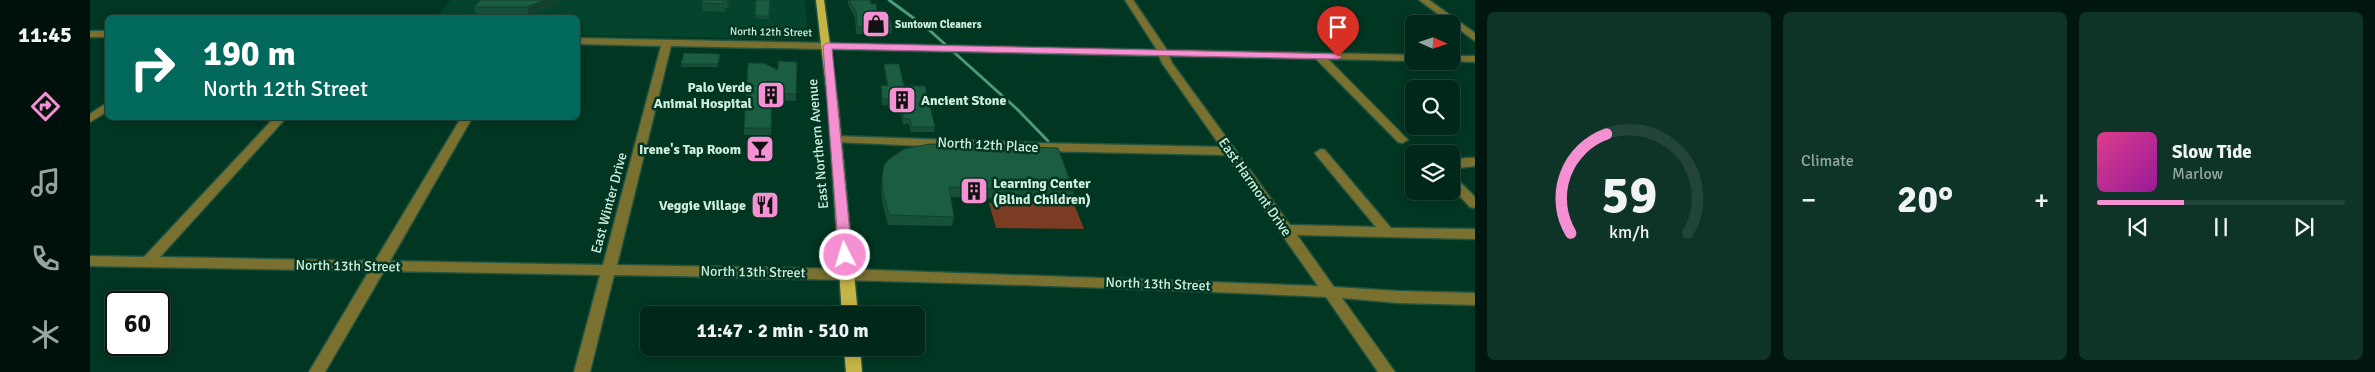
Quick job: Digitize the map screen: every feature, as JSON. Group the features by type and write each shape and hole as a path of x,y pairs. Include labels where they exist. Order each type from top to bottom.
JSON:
{"main road":[{"name":"East Northern Avenue","path":"820,0 827,46 836,139 849,306"},
{"path":"853,356 854,372"}],"street":[{"name":"East Harmont Drive","path":"1129,0 1160,46 1167,63 1387,372"},
{"path":"1423,0 1475,38"},
{"path":"90,34 105,34"},
{"name":"North 12th Street","path":"580,41 1405,58"},
{"name":"East Winter Drive","path":"582,372 607,269 667,43"},
{"path":"1319,56 1402,140"},
{"path":"1460,59 1475,59"},
{"path":"91,117 105,107"},
{"path":"147,262 278,120"},
{"path":"317,372 466,120"},
{"name":"North 12th Place","path":"836,139 1037,147 1229,151"},
{"path":"1321,153 1387,232"},
{"path":"1460,163 1475,162"},
{"path":"1460,189 1475,204"},
{"path":"1286,230 1475,234"},
{"name":"North 13th Street","path":"90,261 847,274 1475,299"}],"shaded area":[{"path":"450,0 805,0 808,34 806,37 796,39 580,35 580,15 438,15"},
{"path":"989,203 1074,204 1084,229 996,228"}],"building":[{"path":"480,0 545,0 527,7 474,7"},
{"path":"703,0 724,0 723,4 702,3"},
{"path":"756,0 770,0 769,16 755,16"},
{"path":"849,0 870,0 871,4 876,4 877,11 888,11 892,28 857,27 856,12"},
{"path":"684,53 720,54 718,64 681,64"},
{"path":"778,61 797,62 796,94 772,94 771,128 744,128 748,63 764,63 778,70"},
{"path":"884,64 899,64 904,86 925,86 935,127 912,127 910,119 904,119 901,100 882,99 881,85 888,86"},
{"name":"Learning Center (Blind Children)","path":"930,144 1058,148 1074,191 949,187 954,217 889,215 883,192 882,178 884,165 904,149"}],"waterway":[{"path":"889,0 927,28 1017,109 1048,141"}],"place":[{"name":"Suntown Cleaners","path":"876,24"},
{"name":"Palo Verde Animal Hospital","path":"771,95"},
{"name":"Ancient Stone","path":"902,100"},
{"name":"Irene's Tap Room","path":"760,149"},
{"name":"Learning Center (Blind Children)","path":"974,191"},
{"name":"Veggie Village","path":"765,205"}],"route":[{"path":"845,255 835,118 827,46 1338,57"}]}
